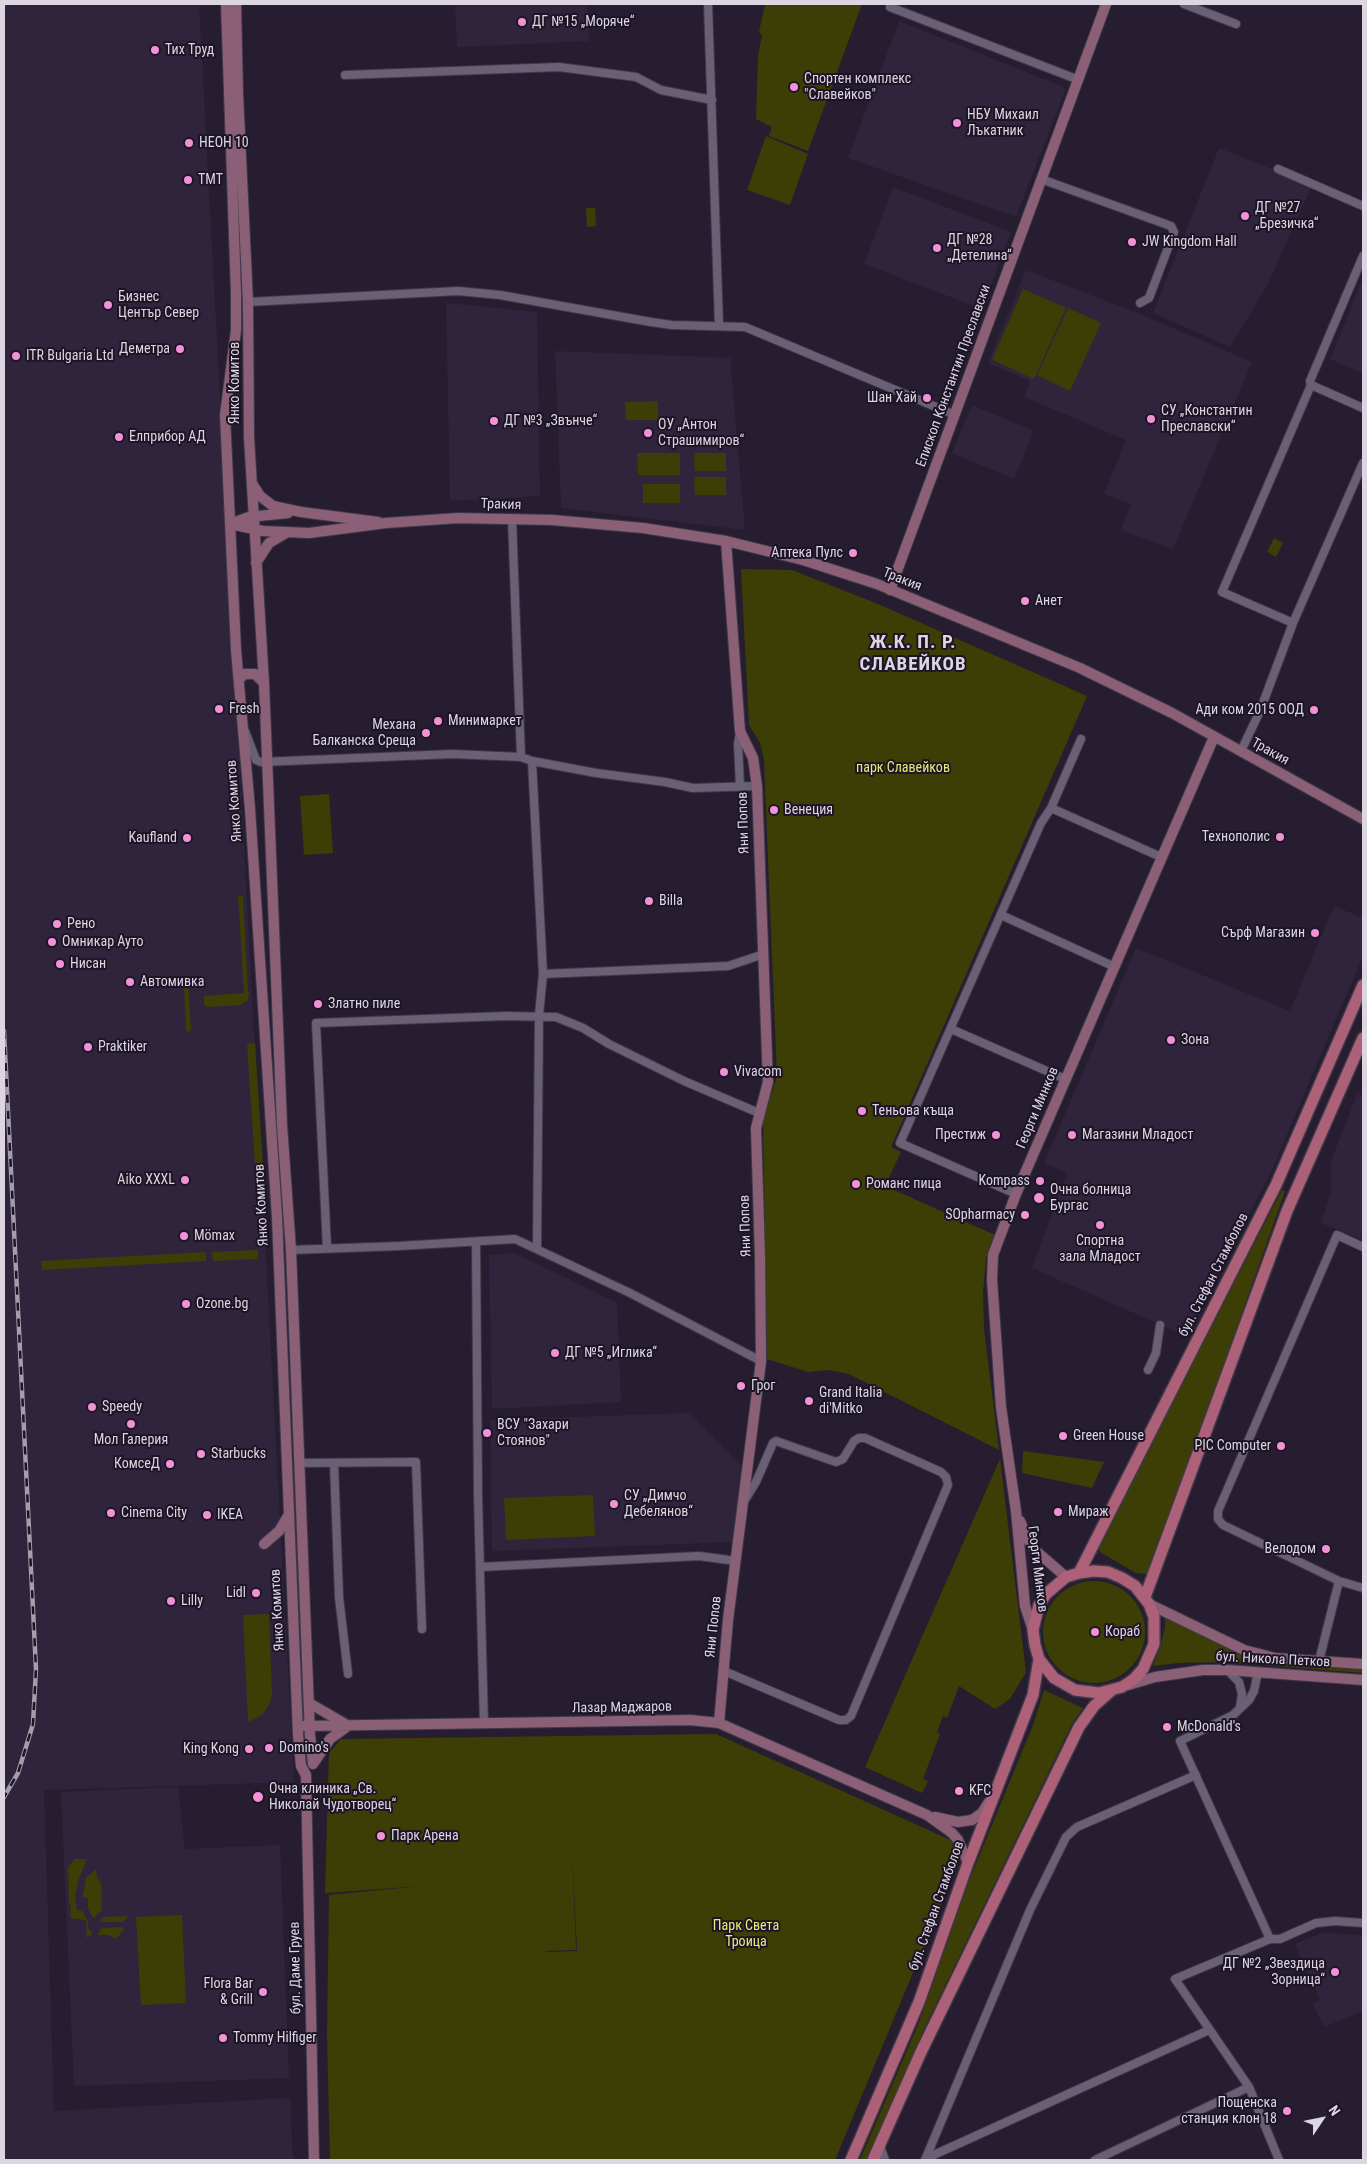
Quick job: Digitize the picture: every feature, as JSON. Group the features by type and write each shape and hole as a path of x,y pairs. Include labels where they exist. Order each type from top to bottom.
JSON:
{"main road":[{"name":"Янко Комитов","path":"226,4 236,330 225,414 239,679 277,1217 296,1680"},
{"name":"Янко Комитов","path":"236,4 238,94 248,302 249,436 268,762 282,1125 291,1250 309,1703"},
{"name":"Епископ Константин Преславски","path":"890,590 1106,4"},
{"path":"252,484 260,496 273,506 301,512"},
{"path":"230,524 254,516 301,512"},
{"name":"Тракия","path":"301,512 386,523"},
{"name":"Тракия","path":"230,524 254,530 287,533 328,531 386,523 481,518 604,524 726,541 803,560 890,590 1080,668 1155,704 1363,820"},
{"path":"256,564 269,543 287,533"},
{"name":"Яни Попов","path":"718,1723 761,1361 756,1136 759,1113 768,1082 757,786 753,758 740,731 726,541"},
{"path":"239,679 245,674 255,674 264,683"},
{"name":"Георги Минков","path":"1033,1630 1025,1606 1016,1511 1002,1407 992,1280 993,1256 1016,1194 1214,736"},
{"name":"бул. Стефан Стамболов","path":"1079,1573 1276,1185 1363,985"},
{"path":"1147,1600 1287,1211 1363,1038"},
{"name":"Георги Минков","path":"1016,1511 1028,1540 1036,1551 1066,1578"},
{"path":"264,1544 279,1531 288,1515"},
{"path":"1108,1572 1122,1578 1135,1586 1147,1600 1154,1617 1154,1644 1143,1669 1134,1679 1122,1687 1111,1691 1087,1693 1064,1685 1054,1678 1039,1658 1035,1644 1033,1630 1039,1605 1055,1585 1079,1573 1108,1572"},
{"name":"бул. Никола Петков","path":"1147,1600 1244,1650 1275,1658 1363,1664"},
{"name":"бул. Стефан Стамболов","path":"852,2160 919,2002 968,1864 1033,1694 1039,1658"},
{"name":"бул. Никола Петков","path":"1122,1687 1155,1677 1203,1670 1363,1680"},
{"name":"бул. Даме Груев","path":"296,1680 301,1766 306,1776 314,2160"},
{"path":"873,2160 925,2043 1079,1727 1094,1706 1111,1691"},
{"path":"306,1776 330,1739 349,1726 309,1703"},
{"path":"309,1703 313,1764"},
{"name":"Лазар Маджаров","path":"298,1726 690,1720 718,1723 927,1815 958,1822 972,1820 982,1812 994,1796"},
{"name":"Лазар Маджаров","path":"927,1815 952,1833 962,1846 968,1864"}],"street":[{"path":"708,4 720,325"},
{"path":"1184,4 1236,24"},
{"path":"890,7 1079,80"},
{"path":"345,75 558,67 636,77 661,90 712,100"},
{"path":"1278,169 1363,206"},
{"path":"1041,179 1171,226 1174,232 1149,298 1140,303"},
{"path":"1293,623 1222,592 1311,385 1310,381 1363,256"},
{"path":"248,302 458,291 500,295 651,322 745,327 955,415"},
{"path":"1311,385 1363,408"},
{"path":"1241,751 1260,711 1293,623 1363,463"},
{"path":"512,519 521,757"},
{"name":"Янко Комитов","path":"244,729 250,740 256,760 268,762"},
{"name":"Яни Попов","path":"740,731 738,738 740,787"},
{"path":"1016,1194 900,1143 1041,823 1051,808 1081,738"},
{"path":"268,762 453,754 521,757 532,761 693,788 757,786"},
{"path":"532,761 542,974 539,1016 537,1249"},
{"path":"1051,808 1161,857"},
{"path":"1001,915 1115,966"},
{"path":"542,974 728,966 764,954"},
{"path":"327,1248 316,1023 556,1017 583,1028 609,1044 684,1081 759,1113"},
{"path":"951,1029 1065,1079"},
{"path":"1363,1247 1337,1235 1218,1511 1218,1519 1223,1525 1340,1581 1363,1588"},
{"path":"291,1250 515,1239 630,1293 761,1361"},
{"path":"476,1242 484,1724"},
{"path":"1148,1370 1156,1353 1160,1325"},
{"path":"724,1671 839,1720 846,1720 850,1716 948,1485 946,1477 941,1472 865,1438 859,1438 854,1441 843,1460 836,1462 776,1441 773,1443 756,1482 743,1503"},
{"path":"299,1463 416,1462 422,1629"},
{"path":"334,1463 339,1597 348,1674"},
{"path":"289,1543 302,1543"},
{"path":"480,1566 699,1556 736,1561"},
{"path":"1319,1661 1340,1581"},
{"path":"1227,1670 1239,1682 1242,1694 1240,1708"},
{"path":"1258,1672 1254,1692 1249,1700 1240,1708 1232,1715 1180,1741 1270,1939"},
{"path":"926,2159 992,1995 1030,1910 1066,1837 1077,1827 1196,1775"},
{"path":"1279,2160 1249,2087 1175,1979 1270,1939 1280,1939 1324,1921 1363,1924"},
{"path":"926,2159 1209,2030"},
{"path":"1095,2160 1249,2087"},
{"path":"879,2144 885,2160"}],"shaded area":[{"path":"4,4 199,4 294,1782 44,1790 54,2111 290,2098 293,2160 4,2160"},
{"name":"ДГ №15 „Моряче“","path":"455,4 587,4 589,41 457,47"},
{"name":"НБУ Михаил Лъкатник","path":"899,21 1066,88 1016,217 848,158"},
{"name":"ДГ №27 „Брезичка“","path":"1219,148 1312,185 1268,284 1230,347 1153,313"},
{"name":"ДГ №28 „Детелина“","path":"893,187 1011,232 982,309 864,264"},
{"name":"СУ „Константин Преславски“","path":"1026,270 1140,314 1252,362 1173,549 1121,530 1131,504 1104,494 1126,440 1024,397 1030,381 988,363"},
{"path":"1363,278 1363,374 1330,359"},
{"name":"ДГ №3 „Звънче“","path":"446,303 537,312 540,496 450,501"},
{"name":"ОУ „Антон Страшимиров“","path":"555,351 730,358 745,530 561,508"},
{"path":"972,405 1034,431 1014,479 952,453"},
{"path":"1334,906 1363,918 1363,956 1268,1179 1184,1335 1032,1268 1067,1173 1044,1163 1136,948 1290,1011"},
{"path":"1357,1094 1363,1096 1363,1240 1321,1223 1331,1191 1331,1161"},
{"name":"ДГ №5 „Иглика“","path":"515,1253 617,1303 621,1402 492,1409 489,1255"},
{"name":"СУ „Димчо Дебелянов“","path":"689,1413 742,1466 734,1542 492,1551 490,1420"},
{"path":"178,1787 185,1849 280,1845 289,2078 74,2086 61,1792"},
{"name":"ДГ №2 „Звездица Зорница“","path":"1324,1932 1363,1936 1363,2011 1324,2027 1313,2004 1320,1999 1295,1944"}],"green space":[{"name":"Спортен комплекс \"Славейков\"","path":"764,4 862,4 808,151 769,136 772,127 756,119 758,55 762,35 759,32"},
{"path":"766,136 808,154 790,205 747,190"},
{"path":"586,208 595,208 596,226 587,227"},
{"path":"1023,289 1066,308 1034,379 992,360"},
{"path":"1068,308 1101,323 1070,391 1037,375"},
{"path":"658,401 658,420 626,420 625,402"},
{"path":"637,453 680,453 680,475 638,475"},
{"path":"694,453 726,453 726,471 695,471"},
{"path":"694,477 726,477 726,495 695,495"},
{"path":"643,484 680,484 680,503 643,503"},
{"path":"1274,538 1283,543 1276,557 1267,552"},
{"name":"парк Славейков","path":"741,569 792,570 878,604 1087,696 891,1147 901,1152 885,1186 995,1235 986,1258 983,1293 984,1329 999,1450 849,1374 828,1370 808,1372 767,1359 763,1118 777,1077 764,760 760,743 749,725"},
{"path":"329,794 333,853 304,855 300,796"},
{"path":"238,896 243,896 248,993 250,993 247,1001 240,1005 207,1007 204,1004 204,996 244,993"},
{"path":"188,979 191,1031 186,1032 184,984 162,985 162,980"},
{"path":"255,1043 265,1196 257,1196 247,1044"},
{"path":"1282,1190 1285,1191 1151,1570 1145,1574 1136,1573 1100,1552 1098,1547"},
{"path":"258,1250 258,1259 213,1261 212,1252"},
{"path":"206,1252 206,1261 42,1270 41,1261"},
{"path":"1023,1451 1104,1462 1092,1488 1022,1473"},
{"path":"1000,1459 1026,1672 1010,1699 995,1709 959,1686 947,1718 943,1716 937,1732 940,1734 923,1779 928,1781 922,1793 865,1767"},
{"path":"593,1495 595,1536 506,1540 504,1498"},
{"path":"1094,1581 1113,1585 1130,1596 1141,1613 1145,1632 1141,1651 1130,1668 1113,1679 1094,1683 1075,1679 1058,1668 1047,1651 1043,1632 1047,1613 1058,1596 1075,1585"},
{"path":"1165,1612 1202,1636 1246,1656 1272,1662 1363,1670 1363,1673 1225,1662 1178,1663 1153,1666 1165,1627"},
{"path":"269,1614 272,1695 269,1705 262,1715 248,1722 243,1615"},
{"path":"1044,1690 1083,1708 1072,1724 926,2025 866,2160 860,2160 918,2025 969,1881 1033,1725"},
{"name":"Парк Света Троица","path":"716,1734 948,1839 960,1857 959,1862 835,2160 330,2160 327,2036 329,1895 422,1886 325,1893 329,1753 341,1739","holes":["572,1847 577,1951 544,1951 576,1950"]},
{"path":"75,1859 87,1859 78,1881 75,1897 77,1910 82,1911 88,1921 88,1928 92,1932 92,1935 87,1938 86,1920 70,1918 68,1867"},
{"path":"96,1869 97,1878 101,1882 102,1910 93,1918 88,1909 88,1898 83,1897 83,1895 86,1878"},
{"path":"182,1915 186,2003 141,2005 136,1917"},
{"path":"128,1916 123,1922 101,1922 100,1920 104,1917"},
{"path":"123,1927 124,1929 116,1939 108,1935 98,1935 101,1928"}],"railway":[{"path":"4,1031 36,1669 33,1724 18,1773 4,1797"}],"place":[{"name":"ДГ №15 „Моряче“","path":"522,22"},
{"name":"Тих Труд","path":"155,50"},
{"name":"Спортен комплекс \"Славейков\"","path":"794,87"},
{"name":"НБУ Михаил Лъкатник","path":"957,123"},
{"name":"НЕОН 10","path":"189,143"},
{"name":"TMT","path":"188,180"},
{"name":"ДГ №27 „Брезичка“","path":"1245,216"},
{"name":"JW Kingdom Hall","path":"1132,242"},
{"name":"ДГ №28 „Детелина“","path":"937,248"},
{"name":"Бизнес Център Север","path":"108,305"},
{"name":"Деметра","path":"180,349"},
{"name":"ITR Bulgaria Ltd","path":"16,356"},
{"name":"Шан Хай","path":"927,398"},
{"name":"СУ „Константин Преславски“","path":"1151,419"},
{"name":"ДГ №3 „Звънче“","path":"494,421"},
{"name":"ОУ „Антон Страшимиров“","path":"648,433"},
{"name":"Елприбор АД","path":"119,437"},
{"name":"Аптека Пулс","path":"853,553"},
{"name":"Анет","path":"1025,601"},
{"name":"Fresh","path":"219,709"},
{"name":"Ади ком 2015 ООД","path":"1314,710"},
{"name":"Минимаркет","path":"438,721"},
{"name":"Механа Балканска Среща","path":"426,733"},
{"name":"Венеция","path":"774,810"},
{"name":"Технополис","path":"1280,837"},
{"name":"Kaufland","path":"187,838"},
{"name":"Billa","path":"649,901"},
{"name":"Рено","path":"57,924"},
{"name":"Сърф Магазин","path":"1315,933"},
{"name":"Омникар Ауто","path":"52,942"},
{"name":"Нисан","path":"60,964"},
{"name":"Автомивка","path":"130,982"},
{"name":"Златно пиле","path":"318,1004"},
{"name":"Зона","path":"1171,1040"},
{"name":"Praktiker","path":"88,1047"},
{"name":"Vivacom","path":"724,1072"},
{"name":"Теньова къща","path":"862,1111"},
{"name":"Престиж","path":"996,1135"},
{"name":"Магазини Mладост","path":"1072,1135"},
{"name":"Aiko XXXL","path":"185,1180"},
{"name":"Kompass","path":"1040,1181"},
{"name":"Романс пица","path":"856,1184"},
{"name":"Oчна болница Бургас","path":"1039,1198"},
{"name":"SOpharmacy","path":"1025,1215"},
{"name":"Спортна зала Младост","path":"1100,1225"},
{"name":"Mömax","path":"184,1236"},
{"name":"Ozone.bg","path":"186,1304"},
{"name":"ДГ №5 „Иглика“","path":"555,1353"},
{"name":"Грог","path":"741,1386"},
{"name":"Grand Italia di'Mitko","path":"809,1401"},
{"name":"Speedy","path":"92,1407"},
{"name":"Мол Галерия","path":"131,1424"},
{"name":"ВСУ \"Захари Стоянов\"","path":"487,1433"},
{"name":"Green House","path":"1063,1436"},
{"name":"PIC Computer","path":"1281,1446"},
{"name":"Starbucks","path":"201,1454"},
{"name":"КомсеД","path":"170,1464"},
{"name":"СУ „Димчо Дебелянов“","path":"614,1504"},
{"name":"Мираж","path":"1058,1512"},
{"name":"Cinema City","path":"111,1513"},
{"name":"IKEA","path":"207,1515"},
{"name":"Велодом","path":"1326,1549"},
{"name":"Lidl","path":"256,1593"},
{"name":"Lilly","path":"171,1601"},
{"name":"Кораб","path":"1095,1632"},
{"name":"McDonald's","path":"1167,1727"},
{"name":"Domino's","path":"269,1748"},
{"name":"King Kong","path":"249,1749"},
{"name":"KFC","path":"959,1791"},
{"name":"Oчна клиника „Св. Николай Чудотворец“","path":"258,1797"},
{"name":"Парк Арена","path":"381,1836"},
{"name":"ДГ №2 „Звездица Зорница“","path":"1335,1972"},
{"name":"Flora Bar & Grill","path":"263,1992"},
{"name":"Tommy Hilfiger","path":"223,2038"},
{"name":"Пощенска станция клон 18","path":"1287,2111"}],"district":[{"name":"Ж.К. П. Р. СЛАВЕЙКОВ","path":"913,654"}]}
